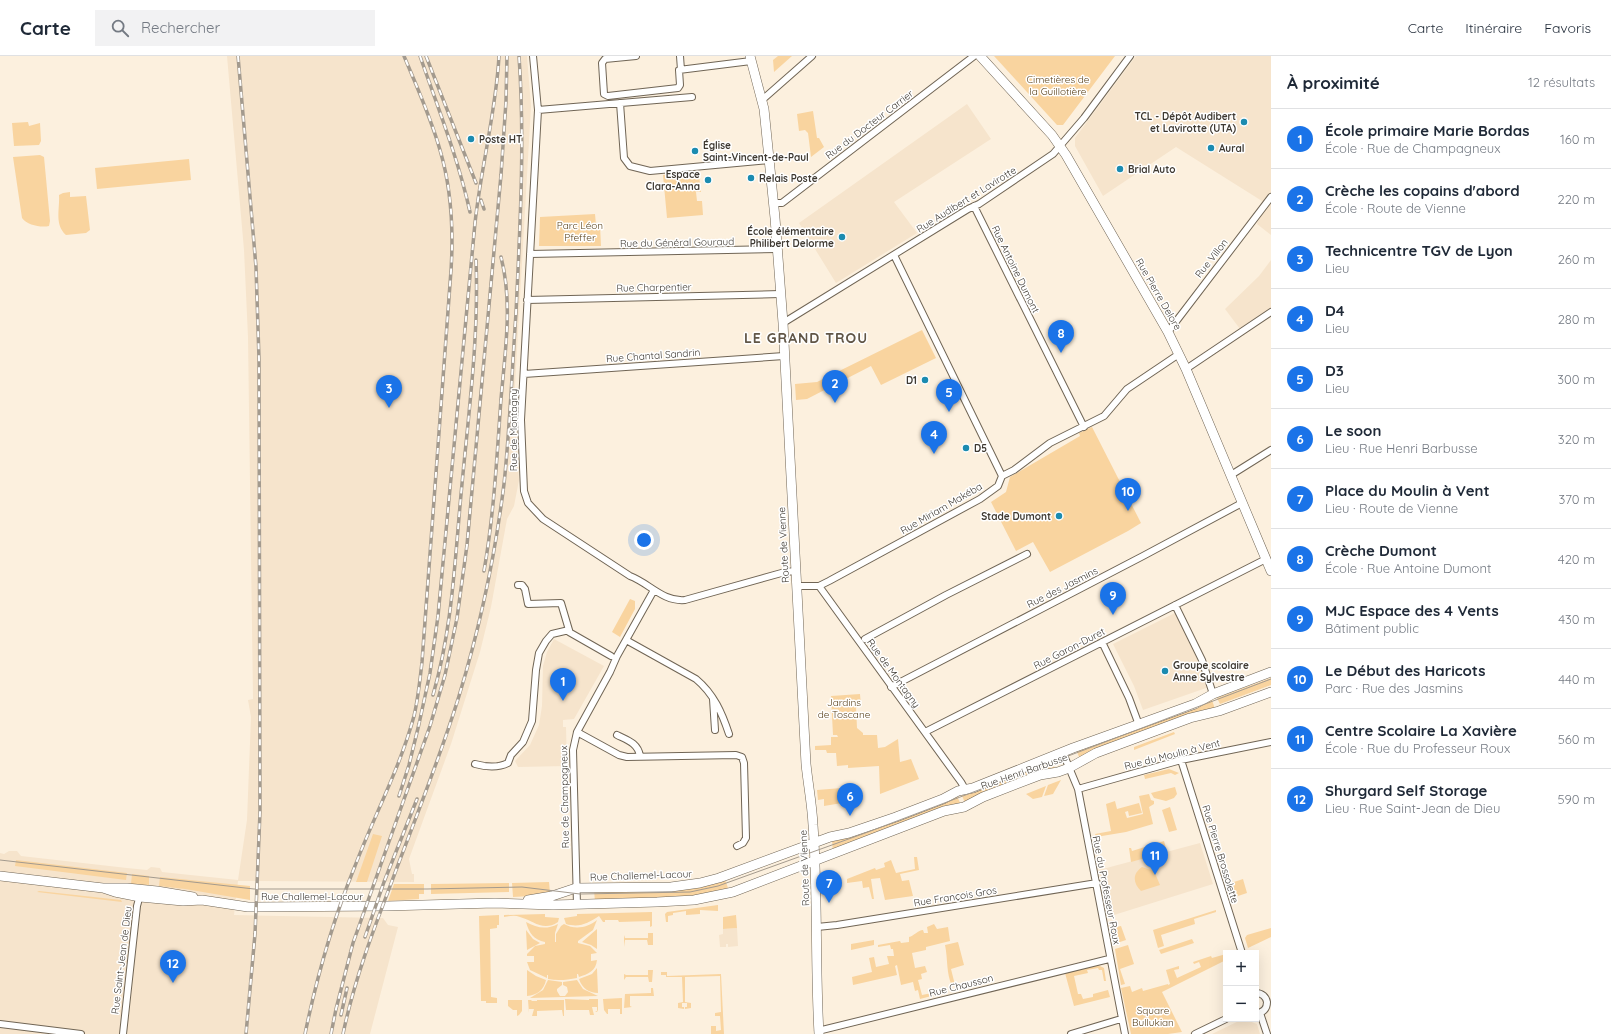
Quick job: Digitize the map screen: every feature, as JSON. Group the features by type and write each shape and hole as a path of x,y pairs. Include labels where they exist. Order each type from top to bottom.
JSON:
{"street":[{"name":"Rue de Montagny","path":"533,56 538,110 521,420 523,480 528,503 543,519 630,576 638,579 667,598 685,600 785,572 796,571"},
{"path":"636,56 605,59 602,63 604,94 608,96 678,88 680,85 679,70 681,70 680,56"},
{"path":"762,100 812,56"},
{"name":"Rue du Docteur Carrier","path":"774,203 782,203 974,56"},
{"name":"Rue Pierre Delore","path":"980,56 1052,135 1060,146 1168,332 1186,369 1271,571"},
{"name":"Rue Audibert et Lavirotte","path":"782,323 979,204 1053,154 1084,118 1130,56"},
{"path":"681,70 751,59"},
{"name":"Route de Vienne","path":"751,59 762,100 774,203 784,356 806,764 812,817 811,863 817,927 816,959 818,1032"},
{"path":"538,110 692,97"},
{"path":"620,103 624,158 630,166 650,171 769,160"},
{"name":"Rue Villon","path":"1168,332 1271,197"},
{"name":"Rue Antoine Dumont","path":"974,206 1084,427"},
{"name":"Rue du Général Gouraud","path":"530,254 777,249"},
{"path":"894,255 1002,476"},
{"name":"Rue Charpentier","path":"527,300 780,294"},
{"path":"1186,369 1271,312"},
{"name":"Rue Miriam Makéba","path":"819,586 980,499 998,486 1002,476 1014,470 1050,443 1104,416 1127,390 1179,354"},
{"name":"Rue Chantal Sandrin","path":"524,374 784,356"},
{"path":"1230,475 1271,450"},
{"name":"Rue des Jasmins","path":"891,687 1144,556 1242,503"},
{"path":"866,639 946,595 1027,554"},
{"name":"Rue Garon-Duret","path":"925,732 1266,559"},
{"path":"518,585 522,585 525,589 528,604 561,603 569,632 611,656"},
{"path":"797,586 819,586"},
{"name":"Rue de Montagny","path":"819,586 965,789"},
{"name":"Rue de Champagneux","path":"577,905 573,750 577,732 654,590"},
{"path":"1175,605 1202,660 1212,691"},
{"path":"475,764 485,767 503,766 508,763 511,755 523,742 532,721 536,670 539,653 552,634 569,630"},
{"path":"626,640 696,679 705,687 721,710 729,734"},
{"path":"1102,642 1129,698 1139,725"},
{"name":"Rue Henri Barbusse","path":"811,844 896,817 965,789 973,788 1195,704 1213,694 1271,672"},
{"name":"Rue Henri Barbusse","path":"811,863 944,811 964,807 983,797 1040,775 1058,772 1069,768 1096,753 1190,718 1219,711 1271,692"},
{"path":"713,698 715,730"},
{"path":"577,732 619,755 627,757 736,755 742,757 744,763 746,838 743,843 737,846"},
{"path":"617,735 636,745 642,756"},
{"name":"Rue du Moulin à Vent","path":"1078,789 1181,760 1271,742"},
{"name":"Rue du Professeur Roux","path":"1063,753 1078,789 1097,883 1109,959 1124,1034"},
{"name":"Rue Pierre Brossolette","path":"1181,760 1241,950"},
{"name":"Rue Challemel-Lacour","path":"0,876 104,888 115,892 188,895 202,900 248,907 387,906 495,903 539,899 576,888 671,886 700,883 727,876 811,844"},
{"name":"Rue Challemel-Lacour","path":"495,903 552,906 669,902 706,899 733,892 811,863"},
{"name":"Rue François Gros","path":"817,927 838,925 1097,883"},
{"name":"Rue Saint-Jean de Dieu","path":"123,1034 141,893"},
{"name":"Rue Chausson","path":"818,1032 1109,959"},
{"path":"1259,994 1269,998 1266,1008 1259,1012"},
{"path":"1259,1015 1267,1034"},
{"path":"1071,1034 1121,1020"},
{"path":"1194,1034 1223,1020"},
{"path":"0,1024 81,1034"}],"shaded area":[{"path":"227,56 527,56 531,106 513,420 515,422 519,480 514,506 507,519 491,607 480,652 451,744 409,859 412,874 414,874 414,882 238,881 234,915 383,918 388,925 398,927 370,1034 0,1034 0,853 4,854 9,851 17,851 21,856 147,870 151,867 160,868 162,872 238,880 247,820 251,717 248,700 253,699 248,337 244,250"},
{"path":"1136,56 1271,56 1271,235 1257,224 1262,201 1176,147 1103,196 1075,146 1075,138"},
{"path":"967,104 991,139 894,202 917,233 836,283 799,223"},
{"path":"1271,260 1271,309 1240,329 1225,309 1259,276"},
{"name":"Groupe scolaire Anne Sylvestre","path":"1175,613 1209,687 1143,710 1134,686 1113,644"},
{"path":"554,639 604,666 574,719 563,720 563,727 566,727 567,766 518,767 515,761 530,745 539,725 542,706 543,666 547,652"},
{"path":"1200,843 1213,884 1114,915 1113,912 1108,914 1099,870"},
{"path":"737,928 738,946 728,947 728,944 726,944 726,947 720,947 719,935 723,934 723,929"},
{"path":"1237,1022 1251,1022 1257,1024 1260,1034 1212,1034"}],"green space":[{"path":"778,56 792,56 774,72 773,60"},
{"name":"Cimetières de la Guillotière","path":"994,56 1115,56 1063,125 1057,125"},
{"path":"813,111 817,138 819,138 824,147 811,157 808,133 805,130 799,131 797,114"},
{"path":"28,122 29,126 40,123 41,141 39,145 14,146 12,123"},
{"path":"40,155 44,157 50,221 49,226 46,227 31,224 22,218 13,157"},
{"path":"189,159 191,180 97,189 95,168"},
{"path":"695,172 699,175 701,192 696,192 697,201 702,201 703,215 667,218 663,175"},
{"path":"70,192 70,197 86,196 90,230 86,233 66,235 60,226 58,216 59,195"},
{"name":"Parc Léon Pfeffer","path":"595,214 596,225 600,225 601,246 539,246 540,217"},
{"path":"922,330 936,358 881,385 871,366 807,399 796,400 795,384 817,382"},
{"name":"Stade Dumont","path":"1092,427 1141,523 1050,572 1033,542 1016,551 991,502 1006,492 1010,477 1080,436 1079,433"},
{"path":"630,599 635,601 635,609 620,637 612,632"},
{"path":"1271,678 1271,685 1220,704 1217,698"},
{"name":"Jardins de Toscane","path":"860,694 861,706 856,707 857,728 863,733 863,735 877,735 878,748 885,747 898,739 900,762 911,759 919,779 880,794 879,766 848,768 848,765 837,766 836,753 827,753 826,750 815,750 815,746 831,745 831,737 838,737 837,735 833,735 831,696"},
{"path":"1212,700 1215,709 1080,759 1076,750"},
{"path":"1174,732 1175,734 1134,750 1134,747"},
{"path":"1051,760 1055,769 965,803 961,793"},
{"path":"1169,769 1179,773 1175,775 1171,773 1145,779 1144,775"},
{"path":"1061,780 1053,794 1044,796 1048,785"},
{"path":"1046,786 1042,797 1033,799 1026,794"},
{"path":"1175,787 1177,794 1174,798 1166,801 1154,798 1151,793"},
{"path":"842,788 842,794 846,793 846,797 858,796 860,799 842,806 842,803 824,806 824,799 818,800 817,790"},
{"path":"1149,794 1151,800 1154,801 1154,804 1149,807 1153,824 1126,832 1096,837 1095,834 1111,831 1106,804 1115,801 1117,809 1139,803 1142,813 1129,816 1128,811 1125,812 1127,818 1143,814 1139,796"},
{"path":"957,796 961,805 833,852 832,840"},
{"path":"1170,807 1177,830 1169,832 1162,810"},
{"path":"373,834 382,836 367,882 356,882"},
{"path":"1164,841 1167,852 1131,862 1129,848 1131,848 1132,851"},
{"path":"914,857 917,857 919,870 900,874 902,881 909,880 913,896 885,900 880,878 871,879 874,899 872,899 869,887 863,888 862,881 847,883 847,879 875,868 876,870 885,867 884,863 891,860 896,873 915,869"},
{"path":"16,860 127,873 126,880 15,866"},
{"path":"1142,867 1154,871 1160,885 1141,891 1136,885 1135,876"},
{"path":"132,874 149,876 149,885 131,884"},
{"path":"160,877 250,886 250,900 159,886"},
{"path":"725,879 729,891 707,896 595,902 594,890"},
{"path":"1243,879 1247,893 1235,897 1231,883"},
{"path":"549,882 550,893 513,897 512,883"},
{"path":"509,883 509,892 431,894 431,884"},
{"path":"394,884 424,884 424,894 419,894 419,899 388,901"},
{"path":"37,892 121,900 122,902"},
{"path":"718,905 718,911 700,910 700,914 686,915 686,911 673,913 673,915 668,916 668,922 666,922 665,914 667,912"},
{"path":"1216,910 1216,912 1194,919 1195,924 1161,935 1164,946 1158,948 1153,930"},
{"path":"652,912 652,926 650,927 650,921 619,922 618,920 605,920 605,922 603,922 599,916 584,924 571,925 566,924 564,918 577,916 577,914"},
{"path":"545,914 545,917 559,918 558,922 553,925 543,926 518,916 504,917 504,915"},
{"path":"499,915 499,925 497,925 497,928 490,929 491,997 497,998 497,1003 486,1003 486,1001 481,1001 479,916"},
{"path":"736,915 737,928 723,929 723,917"},
{"path":"597,920 593,930 578,941 578,943 590,946 597,953 591,954 591,961 597,960 595,967 591,972 579,977 577,974 577,978 559,980 548,979 548,975 547,978 530,970 527,962 534,962 534,956 527,956 527,954 535,946 545,944 545,942 538,940 532,935 526,922 542,928 558,924 555,933 556,942 556,934 564,924 572,927 581,927 589,925"},
{"path":"934,924 937,929 948,927 950,941 926,947 926,950 912,953 915,968 925,966 927,972 921,974 922,979 918,980 922,995 947,990 947,992 920,999 918,990 915,991 913,982 901,985 897,965 895,966 897,975 853,985 852,977 872,972 869,958 874,957 876,967 889,964 887,956 894,956 893,949 891,949 890,945 878,947 878,945 900,941 901,943 909,942 909,937 921,930 923,930 924,933 928,933 927,927"},
{"path":"1121,926 1126,940 1114,944 1111,928"},
{"path":"1271,928 1271,937 1248,948 1245,938 1247,935"},
{"path":"597,929 597,949 582,942"},
{"path":"526,930 533,939 540,943 527,950"},
{"path":"648,933 653,933 653,945 648,945 647,940 625,940 624,947 624,935 625,938 648,938"},
{"path":"1192,939 1194,943 1161,954 1159,950"},
{"path":"874,940 874,945 851,950 851,944"},
{"path":"958,942 964,965 951,969 955,985 952,986 949,976 945,945"},
{"path":"1128,945 1134,964 1120,969 1125,984 1121,985 1115,949"},
{"name":"Square Bullukian","path":"1223,955 1223,962 1162,992 1182,1032 1168,1034 1131,1034 1121,988 1130,986 1132,992 1142,988 1143,991 1168,985 1170,984 1166,970 1179,966 1179,969 1174,970 1177,978 1201,967 1199,962 1194,964 1193,962 1211,956 1212,958"},
{"path":"1098,965 1104,968 1106,981 1104,981 1102,970 1099,970 1098,968 1087,970 1088,973 1074,976 1078,994 1081,994 1083,999 1093,997 1093,994 1108,990 1110,997 1074,1006 1065,973"},
{"path":"597,968 598,993 586,989 579,979 592,974"},
{"path":"527,970 546,980 544,987 540,991 527,996"},
{"path":"648,970 653,970 652,982 649,982 648,977 626,977 624,980 624,974 648,975"},
{"path":"661,972 667,972 667,976 721,974 724,1034 711,1034 711,1026 716,1026 716,1031 721,1030 720,1016 715,1016 715,1013 721,1012 720,976 685,977 685,1002 691,1003 691,1008 685,1009 685,1007 687,1007 687,1003 682,1003 682,1007 684,1007 684,1009 678,1008 678,1003 683,1002 682,977 666,977 666,975 661,975"},
{"path":"548,980 562,982 562,985 557,989 560,996 565,996 568,992 567,987 563,985 563,982 577,980 583,989 598,996 530,998 543,990"},
{"path":"651,988 653,988 654,996 630,996 630,1006 632,1007 624,1008 625,994 651,993"},
{"path":"622,998 622,1014 620,1014 620,1009 608,1009 607,1014 604,1010 603,999"},
{"path":"565,999 598,999 598,1010 597,1012 595,1012 597,1011 597,1007 592,1007 594,1015 590,1015 589,1010 566,1010"},
{"path":"508,1000 522,1000 522,1011 517,1016 517,1010 513,1010 508,1006"},
{"path":"528,1000 564,1000 564,1016 562,1010 537,1011 537,1016 532,1016 534,1009 529,1009 529,1013"}],"tram line":[{"path":"0,860 254,889 427,889 522,887 580,894 690,892 718,886 868,832 1271,679"}],"railway":[{"path":"238,56 256,267 259,359 260,812 255,934 246,1034"},
{"path":"305,1034 320,970 347,886 402,754 414,716 422,662 451,267 452,233 448,183 440,150 428,114 404,56"},
{"path":"420,56 454,153 470,212"},
{"path":"426,56 476,183"},
{"path":"399,796 409,765 419,724 430,673 438,616 475,223 492,119 499,56"},
{"path":"331,1034 353,943 430,726 445,675 457,618 467,545 501,175 506,101 507,56"},
{"path":"343,1034 347,1014 364,956 452,719 474,644 496,538 504,484 516,313 522,152 519,56"},
{"path":"481,200 484,209"},
{"path":"484,571 493,507 507,328 507,292 501,257"},
{"path":"433,695 445,643 455,564 475,344 477,288 476,260"},
{"path":"365,937 384,882 417,799"},
{"path":"341,1015 347,988"}],"place":[{"name":"TCL - Dépôt Audibert et Lavirotte (UTA)","path":"1244,122"},
{"name":"Poste HT","path":"471,139"},
{"name":"Aural","path":"1211,148"},
{"name":"Église Saint-Vincent-de-Paul","path":"695,151"},
{"name":"Brial Auto","path":"1120,169"},
{"name":"Relais Poste","path":"751,178"},
{"name":"Espace Clara-Anna","path":"708,180"},
{"name":"École élémentaire Philibert Delorme","path":"842,237"},
{"name":"Crèche Dumont","path":"1061,353"},
{"name":"D1","path":"925,380"},
{"name":"Crèche les copains d'abord","path":"835,403"},
{"name":"Technicentre TGV de Lyon","path":"389,408"},
{"name":"D3","path":"949,412"},
{"name":"D5","path":"966,448"},
{"name":"D4","path":"934,454"},
{"name":"Le Début des Haricots","path":"1128,511"},
{"name":"Stade Dumont","path":"1059,516"},
{"name":"MJC Espace des 4 Vents","path":"1113,615"},
{"name":"Groupe scolaire Anne Sylvestre","path":"1165,671"},
{"name":"École primaire Marie Bordas","path":"563,701"},
{"name":"Le soon","path":"850,816"},
{"name":"Centre Scolaire La Xavière","path":"1155,875"},
{"name":"Place du Moulin à Vent","path":"829,903"},
{"name":"Shurgard Self Storage","path":"173,983"}],"district":[{"name":"LE GRAND TROU","path":"806,338"}]}
